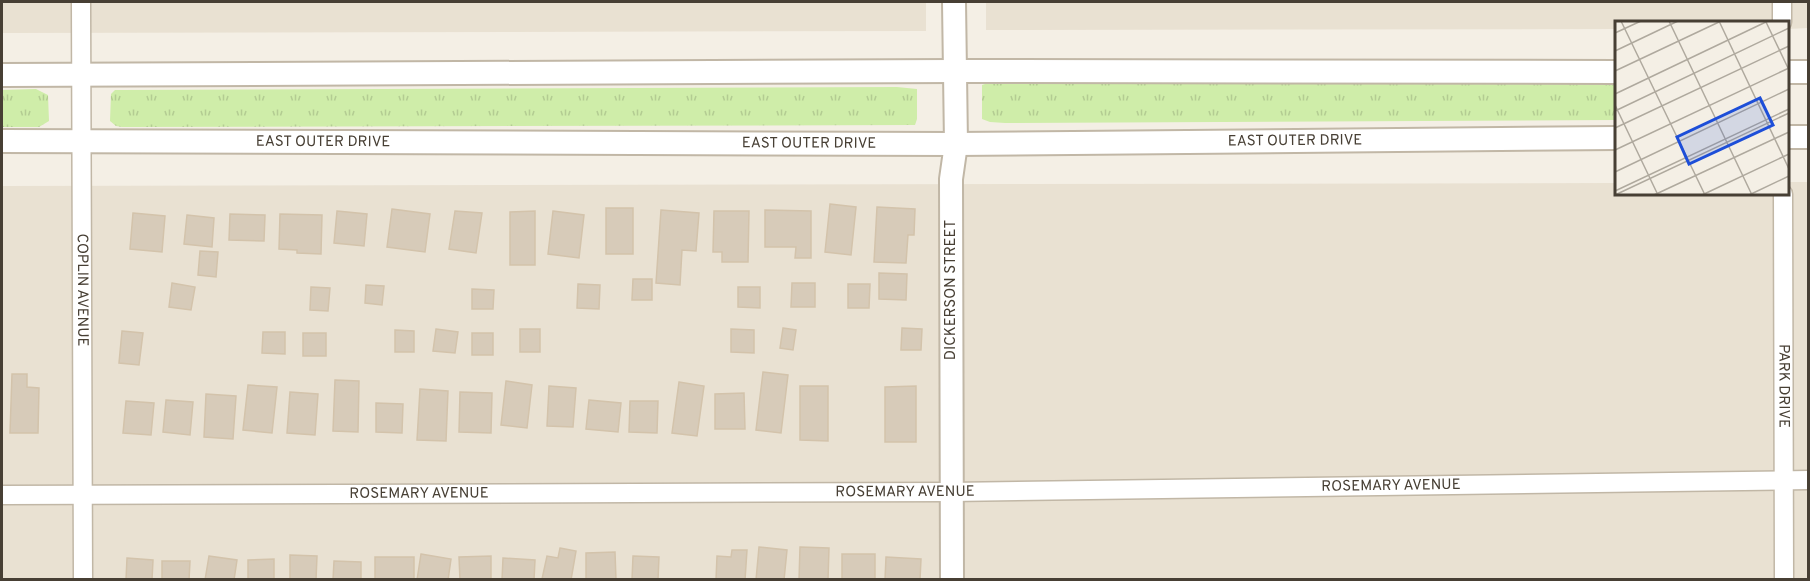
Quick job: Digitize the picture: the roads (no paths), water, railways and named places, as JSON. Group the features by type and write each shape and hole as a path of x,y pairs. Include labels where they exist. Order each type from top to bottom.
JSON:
{"street":[{"name":"COPLIN AVENUE","path":"81,2 83,579"},
{"name":"DICKERSON STREET","path":"952,579 951,179 956,144 954,2"},
{"path":"1782,2 1782,21"},
{"path":"2,75 955,71 1615,72"},
{"path":"1789,72 1809,72"},
{"path":"1789,137 1809,137"},
{"name":"EAST OUTER DRIVE","path":"2,141 956,144 1615,138"},
{"name":"PARK DRIVE","path":"1783,195 1784,579"},
{"name":"ROSEMARY AVENUE","path":"2,495 951,492 1809,480"}]}
